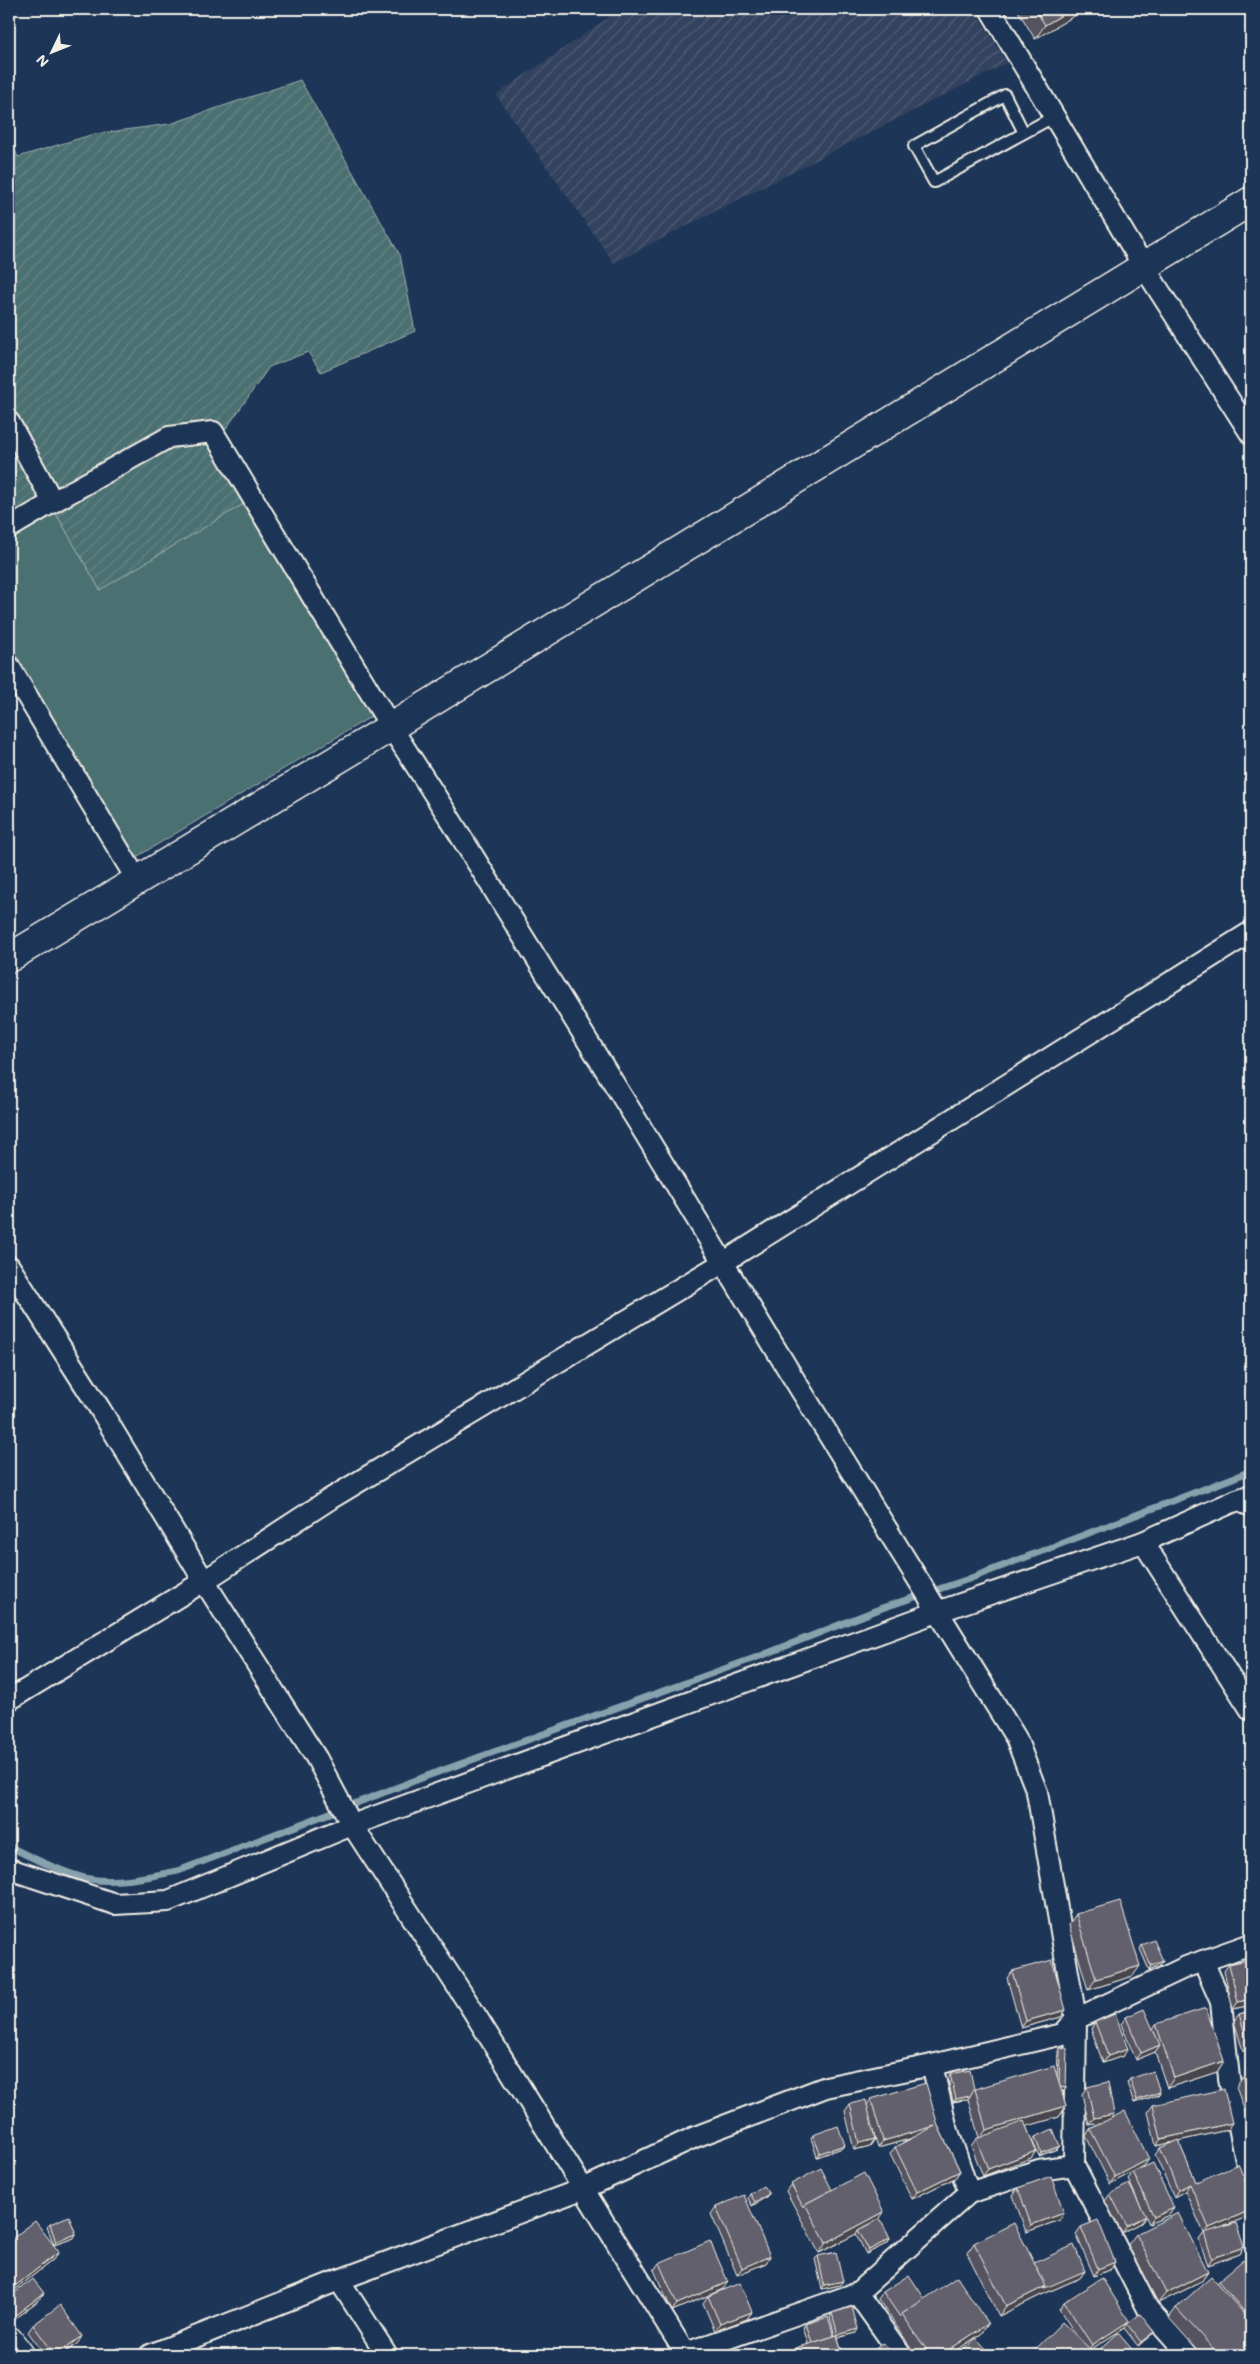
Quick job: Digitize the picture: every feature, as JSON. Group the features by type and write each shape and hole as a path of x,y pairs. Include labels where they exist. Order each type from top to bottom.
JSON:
{"street":[{"path":"990,9 1144,267 1251,434"},
{"path":"9,958 391,727 1251,201"},
{"path":"9,422 53,502"},
{"path":"9,528 169,437 212,432 391,727 448,814 1016,1738 1037,1792 1076,2019 1074,2165 1148,2309 1189,2355"},
{"path":"9,666 137,880"},
{"path":"9,1700 204,1581 330,1499 724,1262 1251,932"},
{"path":"9,1266 100,1409 204,1581 317,1759 352,1825 470,2006 585,2188 682,2354 857,2293 969,2193 1038,2170 1074,2165"},
{"path":"9,1868 115,1904 168,1902 352,1825 937,1612 1143,1542 1246,1500"},
{"path":"1143,1542 1251,1710"},
{"path":"150,2355 339,2280 585,2188 695,2137 826,2087 932,2065 1063,2034 1076,2019 1204,1961 1251,1944"},
{"path":"1204,1961 1222,2002 1229,2078 1251,2185"},
{"path":"932,2065 946,2126 969,2193"},
{"path":"339,2280 387,2355"},
{"path":"857,2293 901,2355"},
{"path":"9,2341 20,2355"}],"lane":[{"path":"1024,133 1005,96 914,146 934,182 1024,133 1055,116"}],"shaded area":[{"path":"621,9 974,9 1007,63 614,263 496,95"}],"green space":[{"path":"300,80 400,255 415,331 321,372 308,352 269,367 226,429 171,428 9,519 9,136 18,157 94,134 170,124"},
{"path":"209,441 245,503 100,590 54,510 171,446"},
{"path":"245,503 372,716 133,859 9,649 9,537 54,510 100,589"}],"building":[{"path":"1035,9 1072,9 1045,25"},
{"path":"1120,1901 1140,1966 1096,1979 1076,1914"},
{"path":"1154,1940 1163,1961 1151,1966 1142,1945"},
{"path":"1251,1959 1251,1999 1238,2002 1229,1964"},
{"path":"1052,1960 1066,2010 1026,2021 1012,1971"},
{"path":"1206,2008 1224,2061 1174,2078 1156,2024"},
{"path":"1144,2009 1160,2045 1141,2053 1126,2017"},
{"path":"1251,2011 1251,2043 1248,2044 1239,2014"},
{"path":"1115,2014 1128,2049 1108,2056 1095,2022"},
{"path":"1060,2047 1067,2048 1066,2088 1060,2087 1059,2083"},
{"path":"1054,2066 1066,2106 986,2130 975,2089"},
{"path":"970,2070 974,2089 970,2096 956,2099 950,2074"},
{"path":"1153,2071 1160,2092 1137,2100 1130,2079"},
{"path":"1251,2074 1251,2098 1243,2077"},
{"path":"1108,2082 1114,2114 1094,2118 1087,2087"},
{"path":"926,2083 938,2126 960,2171 917,2192 895,2147 935,2126 883,2141 871,2099"},
{"path":"1224,2089 1232,2123 1161,2139 1153,2105"},
{"path":"866,2100 875,2139 859,2143 850,2104"},
{"path":"1125,2111 1149,2159 1115,2177 1090,2129"},
{"path":"1024,2121 1036,2151 988,2169 976,2139"},
{"path":"838,2126 845,2145 820,2153 813,2135"},
{"path":"1053,2129 1060,2146 1041,2153 1035,2137"},
{"path":"1178,2140 1196,2182 1238,2164 1251,2194 1251,2210 1209,2228 1190,2184 1178,2190 1160,2148"},
{"path":"1153,2163 1174,2208 1154,2217 1133,2172"},
{"path":"821,2168 832,2190 805,2204 803,2207 791,2184"},
{"path":"864,2173 884,2212 826,2243 805,2204"},
{"path":"1051,2176 1064,2213 1031,2225 1018,2188"},
{"path":"1129,2184 1146,2216 1127,2226 1110,2194"},
{"path":"763,2186 769,2194 755,2202 750,2194"},
{"path":"744,2195 770,2256 742,2268 716,2207"},
{"path":"1178,2213 1208,2272 1166,2293 1136,2234"},
{"path":"69,2216 76,2234 56,2242 50,2224"},
{"path":"880,2219 890,2239 869,2250 858,2230"},
{"path":"1098,2220 1115,2262 1098,2269 1081,2227"},
{"path":"35,2221 59,2252 15,2286 9,2277 9,2241"},
{"path":"1014,2223 1046,2286 1006,2306 974,2243"},
{"path":"1236,2223 1244,2247 1212,2258 1204,2233"},
{"path":"710,2241 728,2282 677,2304 659,2263"},
{"path":"1074,2245 1085,2271 1043,2289 1046,2286 1034,2263"},
{"path":"836,2252 843,2281 824,2285 818,2256"},
{"path":"1243,2260 1251,2269 1251,2314 1248,2316 1218,2281"},
{"path":"909,2275 925,2299 900,2317 883,2292"},
{"path":"957,2277 988,2324 941,2355 930,2355 902,2314"},
{"path":"1211,2277 1251,2321 1251,2342 1237,2355 1219,2355 1176,2308"},
{"path":"1102,2278 1129,2321 1092,2345 1064,2302"},
{"path":"33,2279 44,2293 13,2317 9,2311 9,2297"},
{"path":"740,2283 752,2312 720,2324 708,2296"},
{"path":"60,2305 82,2336 55,2355 33,2325"},
{"path":"852,2307 858,2329 838,2335 832,2313"},
{"path":"1140,2314 1154,2332 1141,2342 1127,2324"},
{"path":"828,2317 834,2336 812,2343 806,2324"},
{"path":"1062,2322 1096,2355 1030,2355"},
{"path":"1118,2333 1137,2355 1098,2355 1096,2353"},
{"path":"837,2335 843,2355 792,2355 790,2350"},
{"path":"976,2338 992,2355 958,2355"},
{"path":"883,2343 894,2355 868,2355"}],"waterway":[{"path":"9,1846 61,1870 90,1879 123,1880 178,1871 427,1776 763,1655 882,1608 966,1580 1251,1471"}]}
